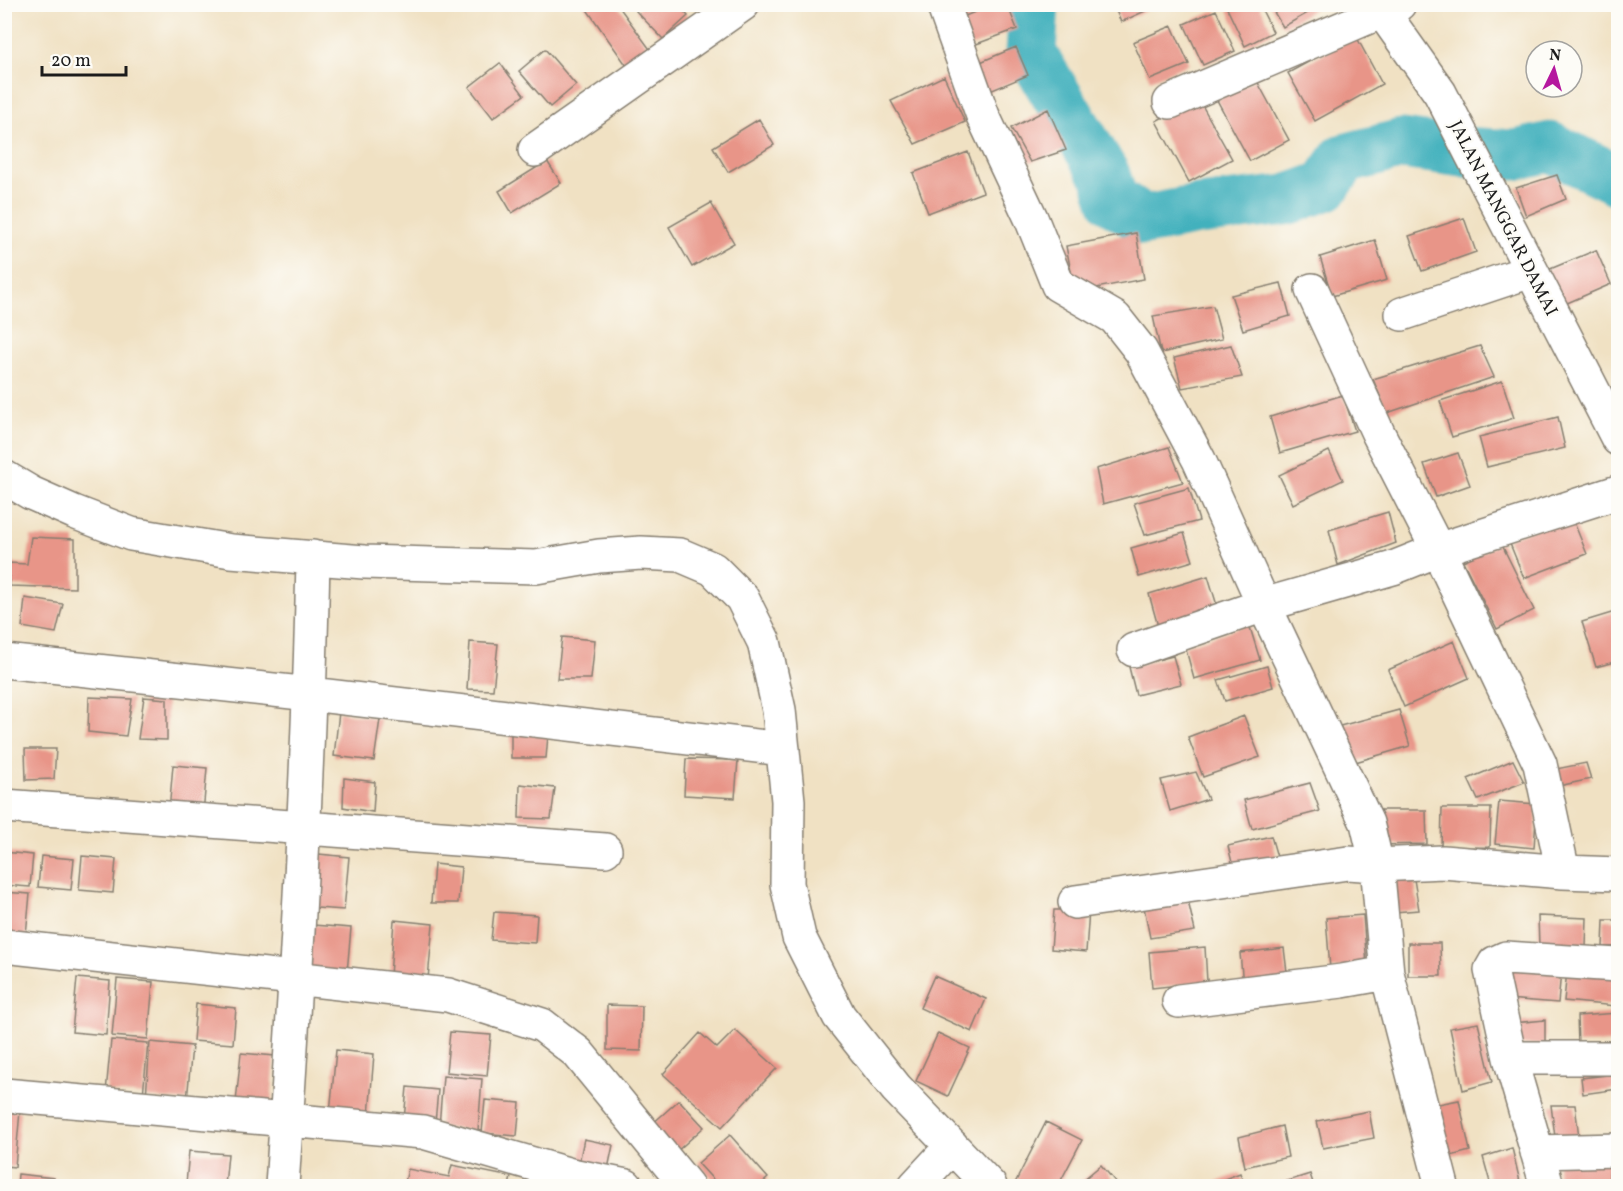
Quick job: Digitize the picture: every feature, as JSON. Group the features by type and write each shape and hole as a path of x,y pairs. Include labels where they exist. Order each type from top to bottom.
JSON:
{"street":[{"path":"536,150 743,4"},
{"path":"943,4 983,116 1031,218 1058,285 1115,318 1141,351 1199,459 1264,606 1367,823 1377,865 1387,973 1442,1186"},
{"path":"1170,102 1386,7"},
{"name":"JALAN MANGGAR DAMAI","path":"1386,7 1440,93 1531,271 1610,405 1618,439"},
{"path":"1402,314 1531,271"},
{"path":"1312,290 1378,432 1438,550 1540,764 1563,872"},
{"path":"4,477 31,493 131,534 231,551 364,561 536,567 599,556 641,553 680,555 713,570 742,598 764,642 779,710 788,801 787,884 799,937 839,1016 896,1088 990,1186"},
{"path":"1134,650 1264,606 1393,568 1438,550 1618,492"},
{"path":"282,1186 296,977 310,694 313,557"},
{"path":"4,662 310,694 783,749"},
{"path":"4,806 605,850"},
{"path":"1075,902 1348,863 1377,865 1443,862 1618,874"},
{"path":"4,946 448,995 542,1025 578,1053 687,1186"},
{"path":"1547,1186 1510,1058 1491,970 1495,963 1506,958 1618,964"},
{"path":"1179,1001 1387,973"},
{"path":"1510,1058 1618,1058"},
{"path":"4,1095 423,1131 571,1175 627,1186"},
{"path":"915,1186 952,1146"},
{"path":"1537,1152 1618,1150"}],"building":[{"path":"583,4 617,4 652,52 629,69"},
{"path":"643,4 677,4 688,16 663,39 636,11"},
{"path":"995,4 1007,4 1017,29 971,46 960,18"},
{"path":"1113,4 1150,4 1152,8 1121,22"},
{"path":"1225,4 1259,4 1273,32 1245,46"},
{"path":"1269,4 1319,4 1320,6 1283,27"},
{"path":"1216,10 1235,51 1203,65 1184,24"},
{"path":"1172,26 1189,64 1150,80 1133,42"},
{"path":"1356,36 1382,84 1315,121 1288,73"},
{"path":"1016,47 1028,75 983,94 971,66"},
{"path":"545,49 576,85 550,107 519,71"},
{"path":"500,63 524,95 493,118 469,87"},
{"path":"944,76 965,122 915,144 891,101"},
{"path":"1256,79 1289,140 1250,161 1217,100"},
{"path":"1198,98 1232,159 1189,182 1156,121"},
{"path":"1048,109 1066,150 1030,162 1011,128"},
{"path":"759,119 774,145 728,172 713,147"},
{"path":"968,152 983,192 928,213 913,173"},
{"path":"547,161 561,183 512,213 499,191"},
{"path":"1557,175 1566,199 1526,216 1516,188"},
{"path":"711,203 734,243 692,267 669,227"},
{"path":"1464,218 1476,252 1422,271 1409,236"},
{"path":"1136,233 1144,279 1075,292 1066,246"},
{"path":"1375,240 1387,280 1332,296 1320,257"},
{"path":"1596,250 1611,284 1558,307 1543,272"},
{"path":"1281,283 1290,316 1243,330 1231,295"},
{"path":"1213,306 1222,339 1161,353 1153,316"},
{"path":"1231,345 1242,377 1182,388 1174,358"},
{"path":"1480,346 1494,377 1387,413 1373,379"},
{"path":"1502,381 1514,418 1452,437 1440,401"},
{"path":"1343,395 1355,431 1280,453 1270,417"},
{"path":"1558,417 1565,448 1487,467 1479,437"},
{"path":"1169,447 1183,482 1103,504 1096,469"},
{"path":"1329,451 1343,480 1293,504 1279,475"},
{"path":"1458,453 1470,485 1436,497 1424,464"},
{"path":"1189,488 1199,521 1145,535 1134,503"},
{"path":"1388,512 1396,543 1338,565 1329,530"},
{"path":"1571,515 1587,554 1524,578 1508,539"},
{"path":"1184,533 1193,561 1139,577 1131,548"},
{"path":"31,537 75,539 75,588 10,586 8,563 27,564"},
{"path":"1501,543 1534,610 1497,629 1463,561"},
{"path":"1208,576 1219,612 1159,630 1149,594"},
{"path":"25,598 63,604 56,633 22,627"},
{"path":"1618,611 1618,661 1596,667 1582,622"},
{"path":"1249,624 1260,660 1194,679 1185,646"},
{"path":"562,637 595,640 591,679 557,679"},
{"path":"1454,641 1469,678 1404,707 1388,670"},
{"path":"470,642 498,644 493,690 467,689"},
{"path":"1173,656 1181,684 1136,695 1129,667"},
{"path":"1267,666 1273,687 1225,701 1218,680"},
{"path":"89,697 132,699 126,736 88,732"},
{"path":"144,697 167,699 167,740 138,739"},
{"path":"1399,710 1410,746 1352,763 1340,726"},
{"path":"339,712 380,719 374,761 334,756"},
{"path":"1244,716 1260,757 1203,777 1188,737"},
{"path":"511,732 548,735 546,758 511,758"},
{"path":"25,749 56,749 54,779 26,780"},
{"path":"686,759 738,760 735,798 684,795"},
{"path":"1513,760 1524,782 1478,800 1468,779"},
{"path":"1586,763 1591,779 1554,787 1551,770"},
{"path":"173,765 207,768 203,814 169,811"},
{"path":"1196,772 1208,799 1170,811 1161,780"},
{"path":"344,778 375,782 373,812 343,807"},
{"path":"1310,783 1320,811 1252,829 1244,800"},
{"path":"520,784 555,788 551,819 519,818"},
{"path":"1499,801 1537,804 1534,848 1495,844"},
{"path":"1442,808 1491,808 1490,847 1441,848"},
{"path":"1376,810 1426,810 1427,844 1377,845"},
{"path":"1271,836 1279,864 1234,871 1228,846"},
{"path":"4,852 33,855 30,887 4,885"},
{"path":"308,853 349,857 344,910 303,907"},
{"path":"41,856 74,859 71,890 38,887"},
{"path":"82,856 116,859 113,893 79,890"},
{"path":"434,864 461,867 458,903 431,903"},
{"path":"1413,873 1419,910 1394,912 1388,874"},
{"path":"4,892 30,894 25,945 4,943"},
{"path":"1188,901 1195,931 1150,938 1144,907"},
{"path":"1054,910 1089,910 1086,952 1051,949"},
{"path":"494,912 537,915 535,943 491,940"},
{"path":"1363,915 1367,966 1330,969 1326,918"},
{"path":"1538,916 1587,918 1586,947 1539,946"},
{"path":"394,920 433,924 428,979 390,976"},
{"path":"1604,920 1618,920 1618,947 1603,947"},
{"path":"313,925 351,928 347,973 309,970"},
{"path":"1408,943 1440,943 1441,976 1408,976"},
{"path":"1205,947 1207,982 1152,988 1149,952"},
{"path":"1284,948 1288,980 1243,985 1240,953"},
{"path":"1509,968 1561,972 1558,1003 1507,999"},
{"path":"1567,970 1618,974 1616,1006 1564,1001"},
{"path":"934,976 986,999 972,1032 920,1008"},
{"path":"77,978 110,981 106,1035 72,1032"},
{"path":"117,979 153,982 148,1039 112,1036"},
{"path":"196,1004 236,1008 233,1044 193,1041"},
{"path":"607,1005 642,1006 641,1051 607,1050"},
{"path":"1618,1013 1618,1043 1578,1044 1577,1016"},
{"path":"1545,1020 1545,1044 1515,1045 1513,1023"},
{"path":"1478,1023 1492,1082 1463,1090 1450,1028"},
{"path":"735,1030 777,1068 722,1127 663,1074 700,1033 717,1048"},
{"path":"450,1032 491,1035 487,1076 446,1072"},
{"path":"938,1033 970,1048 948,1096 916,1081"},
{"path":"111,1040 148,1043 143,1095 106,1092"},
{"path":"150,1042 192,1046 187,1101 146,1097"},
{"path":"336,1050 374,1054 369,1116 330,1113"},
{"path":"241,1053 275,1056 271,1105 236,1102"},
{"path":"1617,1074 1618,1089 1583,1094 1581,1078"},
{"path":"443,1076 482,1079 478,1131 439,1127"},
{"path":"407,1087 438,1090 435,1123 404,1120"},
{"path":"485,1100 520,1103 517,1136 482,1133"},
{"path":"679,1100 704,1127 675,1153 651,1125"},
{"path":"1459,1100 1470,1151 1443,1158 1428,1106"},
{"path":"1551,1105 1575,1105 1579,1137 1555,1137"},
{"path":"4,1110 20,1111 15,1167 4,1166"},
{"path":"1369,1111 1374,1138 1323,1148 1317,1121"},
{"path":"1046,1122 1082,1140 1058,1186 1014,1185"},
{"path":"1282,1126 1288,1157 1245,1167 1239,1137"},
{"path":"730,1135 768,1178 759,1186 719,1186 698,1163"},
{"path":"584,1139 613,1145 608,1169 579,1163"},
{"path":"1512,1148 1521,1186 1491,1186 1483,1157"},
{"path":"189,1151 228,1154 225,1186 186,1184"},
{"path":"1559,1151 1611,1156 1608,1186 1557,1182"},
{"path":"452,1165 511,1177 509,1186 404,1186 408,1169 449,1177"},
{"path":"1101,1165 1119,1186 1076,1186"},
{"path":"1240,1173 1245,1186 1218,1186 1217,1182"},
{"path":"18,1174 54,1178 53,1186 17,1186"},
{"path":"1310,1174 1314,1186 1272,1186"}],"waterway":[{"path":"1034,4 1031,53 1105,175 1113,200 1145,220 1198,210 1286,200 1325,186 1344,159 1402,144 1462,152 1515,155 1550,147 1618,180"}]}
